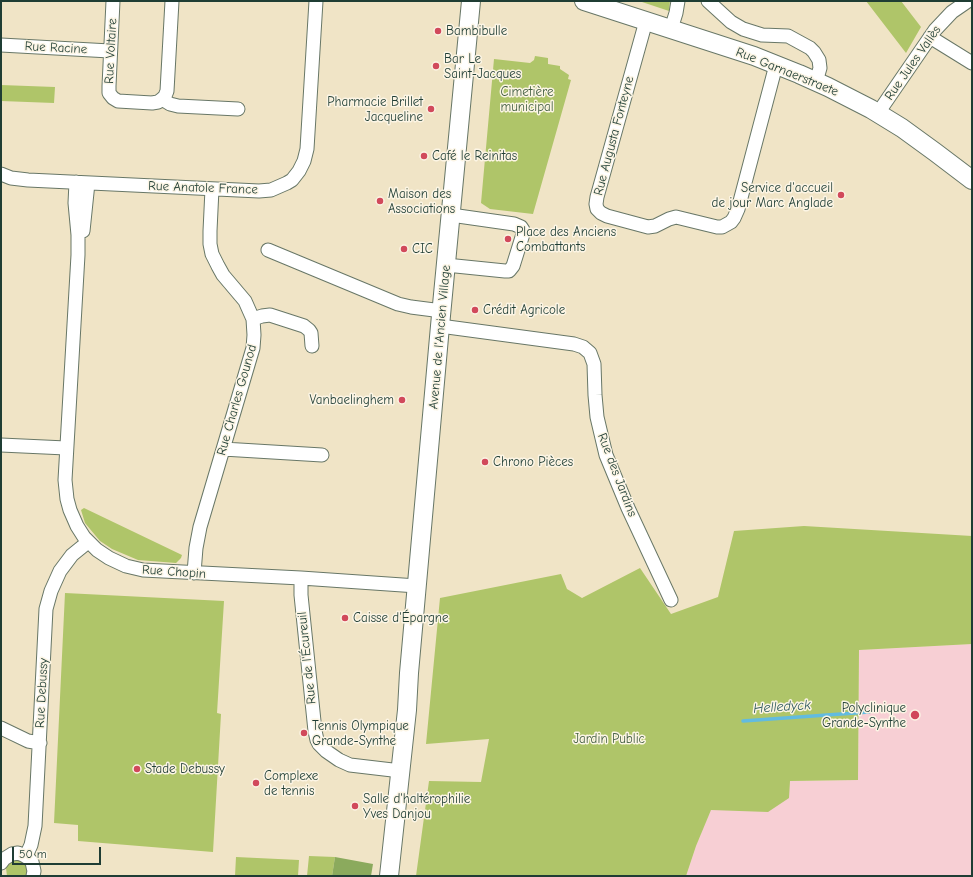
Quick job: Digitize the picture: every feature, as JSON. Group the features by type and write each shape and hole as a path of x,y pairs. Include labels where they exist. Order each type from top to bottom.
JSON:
{"street":[{"name":"Rue Voltaire","path":"113,1 109,90 111,95 113,98 121,101 152,103 162,100"},
{"path":"172,1 167,91 162,100 178,106 238,109"},
{"name":"Rue Anatole France","path":"1,174 22,180 259,191 271,190 292,180 302,166 308,144 316,1"},
{"name":"Avenue de l'Ancien Village","path":"379,876 407,710 409,673 471,1"},
{"name":"Rue Garnaerstraete","path":"584,1 747,54 839,92 902,128 972,180"},
{"path":"671,29 678,1"},
{"path":"708,1 731,22 743,29 755,33 788,36 810,48 819,60 820,68 816,82"},
{"name":"Rue Jules Vallès","path":"878,113 935,30 946,18 968,1"},
{"name":"Rue Augusta Fonteyne","path":"646,21 597,197 597,209 606,216 648,227 656,226 676,217 717,227 731,222 738,209 776,65"},
{"path":"930,37 972,63"},
{"name":"Rue Racine","path":"1,45 110,51"},
{"name":"Rue Chopin","path":"82,182 75,203 78,255 65,487 68,504 77,526 88,542 96,550 109,558 131,567 149,571 301,578 417,586"},
{"name":"Rue Charles Gounod","path":"194,574 195,556 199,534 253,348 254,330 253,319 245,301 223,275 212,254 210,231 212,189"},
{"path":"446,264 509,271 513,266 523,234 521,227 514,224 451,215"},
{"name":"Rue des Jardins","path":"268,250 398,304 418,308 441,319 574,344 583,348 590,354 594,364 597,417 606,455 626,503 671,600"},
{"path":"253,319 270,315 304,326 311,333 312,346"},
{"path":"1,445 66,448"},
{"path":"223,449 322,455"},
{"name":"Rue Debussy","path":"26,856 31,845 34,832 46,615 49,597 56,578 63,565 72,555 88,542"},
{"name":"Rue de l'Écureuil","path":"301,578 301,595 317,740 326,751 345,763 354,766 397,770"},
{"path":"1,728 28,741 40,743"},
{"name":"Avenue de l'Ancien Village","path":"389,876 397,770"},
{"path":"1,864 4,859 12,854 18,853 26,856 30,860 33,865 34,876"}],"shaded area":[{"name":"Polyclinique Grande-Synthe","path":"972,644 972,876 686,876 711,809 718,810 789,781 858,780 859,650"}],"green space":[{"path":"639,1 670,1 669,11"},
{"path":"866,1 901,1 921,27 906,53"},
{"name":"Cimetière municipal","path":"535,56 548,58 548,64 560,66 560,69 569,75 568,79 571,80 533,214 490,209 481,203 494,59 530,63 534,60"},
{"path":"1,85 55,87 54,103 1,101"},
{"path":"84,508 182,555 181,558 176,563 138,560 112,549 100,541 85,523 81,510"},
{"name":"Jardin Public","path":"804,526 972,536 972,644 859,650 858,780 790,781 789,798 768,812 711,810 696,846 686,876 416,876 429,781 481,782 489,739 426,744 440,598 561,574 567,589 582,598 640,568 671,614 718,597 734,531"},
{"name":"Stade Debussy","path":"65,593 224,601 217,713 221,714 213,852 78,841 78,825 54,823"},
{"path":"309,856 335,857 332,876 307,876"},
{"path":"236,857 299,860 298,876 235,876"},
{"path":"335,857 373,864 371,876 332,876"},
{"path":"18,860 23,861 28,867 27,876 7,876 6,868 8,864"}],"waterway":[{"name":"Helledyck","path":"743,721 869,712"}],"place":[{"name":"Bambibulle","path":"438,31"},
{"name":"Bar Le Saint-Jacques","path":"436,66"},
{"name":"Pharmacie Brillet Jacqueline","path":"431,109"},
{"name":"Café le Reinitas","path":"424,156"},
{"name":"Service d'accueil de jour Marc Anglade","path":"841,195"},
{"name":"Maison des Associations","path":"380,201"},
{"name":"Place des Anciens Combattants","path":"508,239"},
{"name":"CIC","path":"404,249"},
{"name":"Crédit Agricole","path":"475,310"},
{"name":"Vanbaelinghem","path":"402,400"},
{"name":"Chrono Pièces","path":"485,462"},
{"name":"Caisse d'Épargne","path":"345,618"},
{"name":"Polyclinique Grande-Synthe","path":"915,715"},
{"name":"Tennis Olympique Grande-Synthe","path":"304,733"},
{"name":"Stade Debussy","path":"137,769"},
{"name":"Complexe de tennis","path":"256,783"},
{"name":"Salle d'haltérophilie Yves Danjou","path":"355,806"}]}
